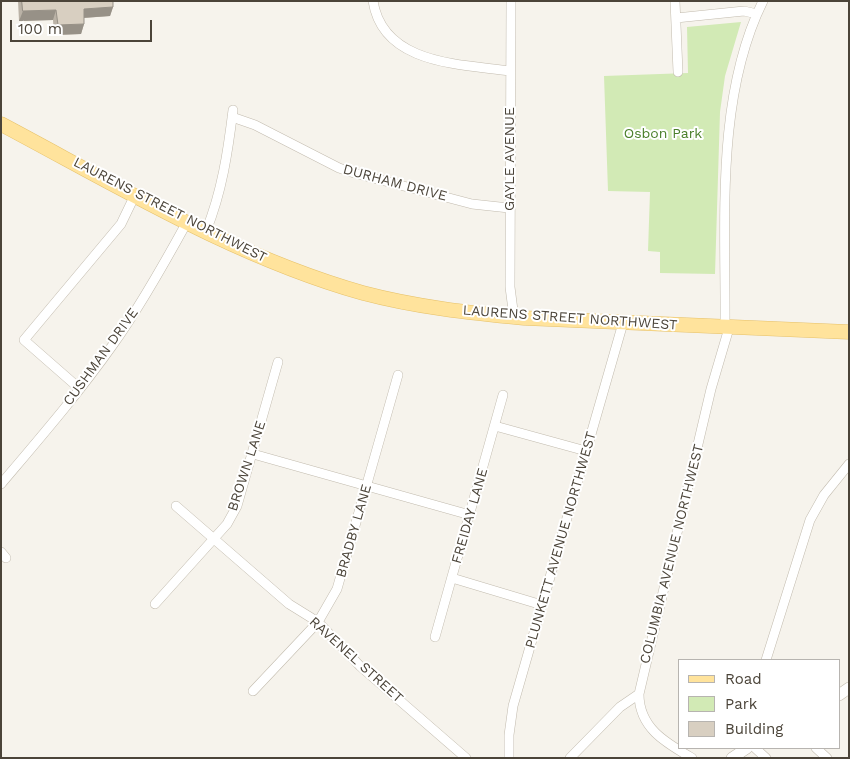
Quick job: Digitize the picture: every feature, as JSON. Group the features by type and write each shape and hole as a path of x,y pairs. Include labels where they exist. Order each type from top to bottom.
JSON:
{"main road":[{"name":"LAURENS STREET NORTHWEST","path":"1,124 206,231 273,262 364,293 470,313 514,318 849,332"}],"street":[{"path":"373,1 383,28 395,42 413,53 437,61 510,71"},
{"name":"GAYLE AVENUE","path":"511,1 510,287 514,318"},
{"path":"675,1 678,72"},
{"name":"COLUMBIA AVENUE NORTHWEST","path":"678,748 651,730 640,710 639,694 727,328 726,188 731,117 742,55 756,14 763,1"},
{"path":"676,18 744,11 756,14"},
{"name":"DURHAM DRIVE","path":"206,231 215,209 221,182 232,113 316,157 354,173 472,204 510,208"},
{"path":"80,389 24,340 121,224 135,195"},
{"name":"CUSHMAN DRIVE","path":"1,484 80,389 140,303 188,222"},
{"name":"PLUNKETT AVENUE NORTHWEST","path":"509,758 512,714 623,323"},
{"name":"BROWN LANE","path":"155,604 227,524 237,506 278,362"},
{"name":"BRADBY LANE","path":"253,691 318,622 342,578 398,375"},
{"name":"FREIDAY LANE","path":"435,636 504,395"},
{"path":"494,426 586,451"},
{"path":"253,454 470,515"},
{"path":"766,659 810,520 824,495 849,464"},
{"name":"RAVENEL STREET","path":"176,506 289,604 318,622 360,666 466,758"},
{"path":"452,578 542,605"},
{"path":"570,758 620,707 639,694"},
{"name":"COLUMBIA AVENUE NORTHWEST","path":"679,749 692,758"},
{"path":"732,758 744,749"},
{"path":"757,749 766,758"},
{"path":"817,749 827,758"}],"green space":[{"name":"Osbon Park","path":"741,22 725,76 720,112 715,274 660,273 660,252 648,251 650,192 608,191 604,76 688,73 687,27"}],"building":[{"path":"22,1 113,1 113,7 84,9 84,24 58,25 56,10 23,11"}]}
